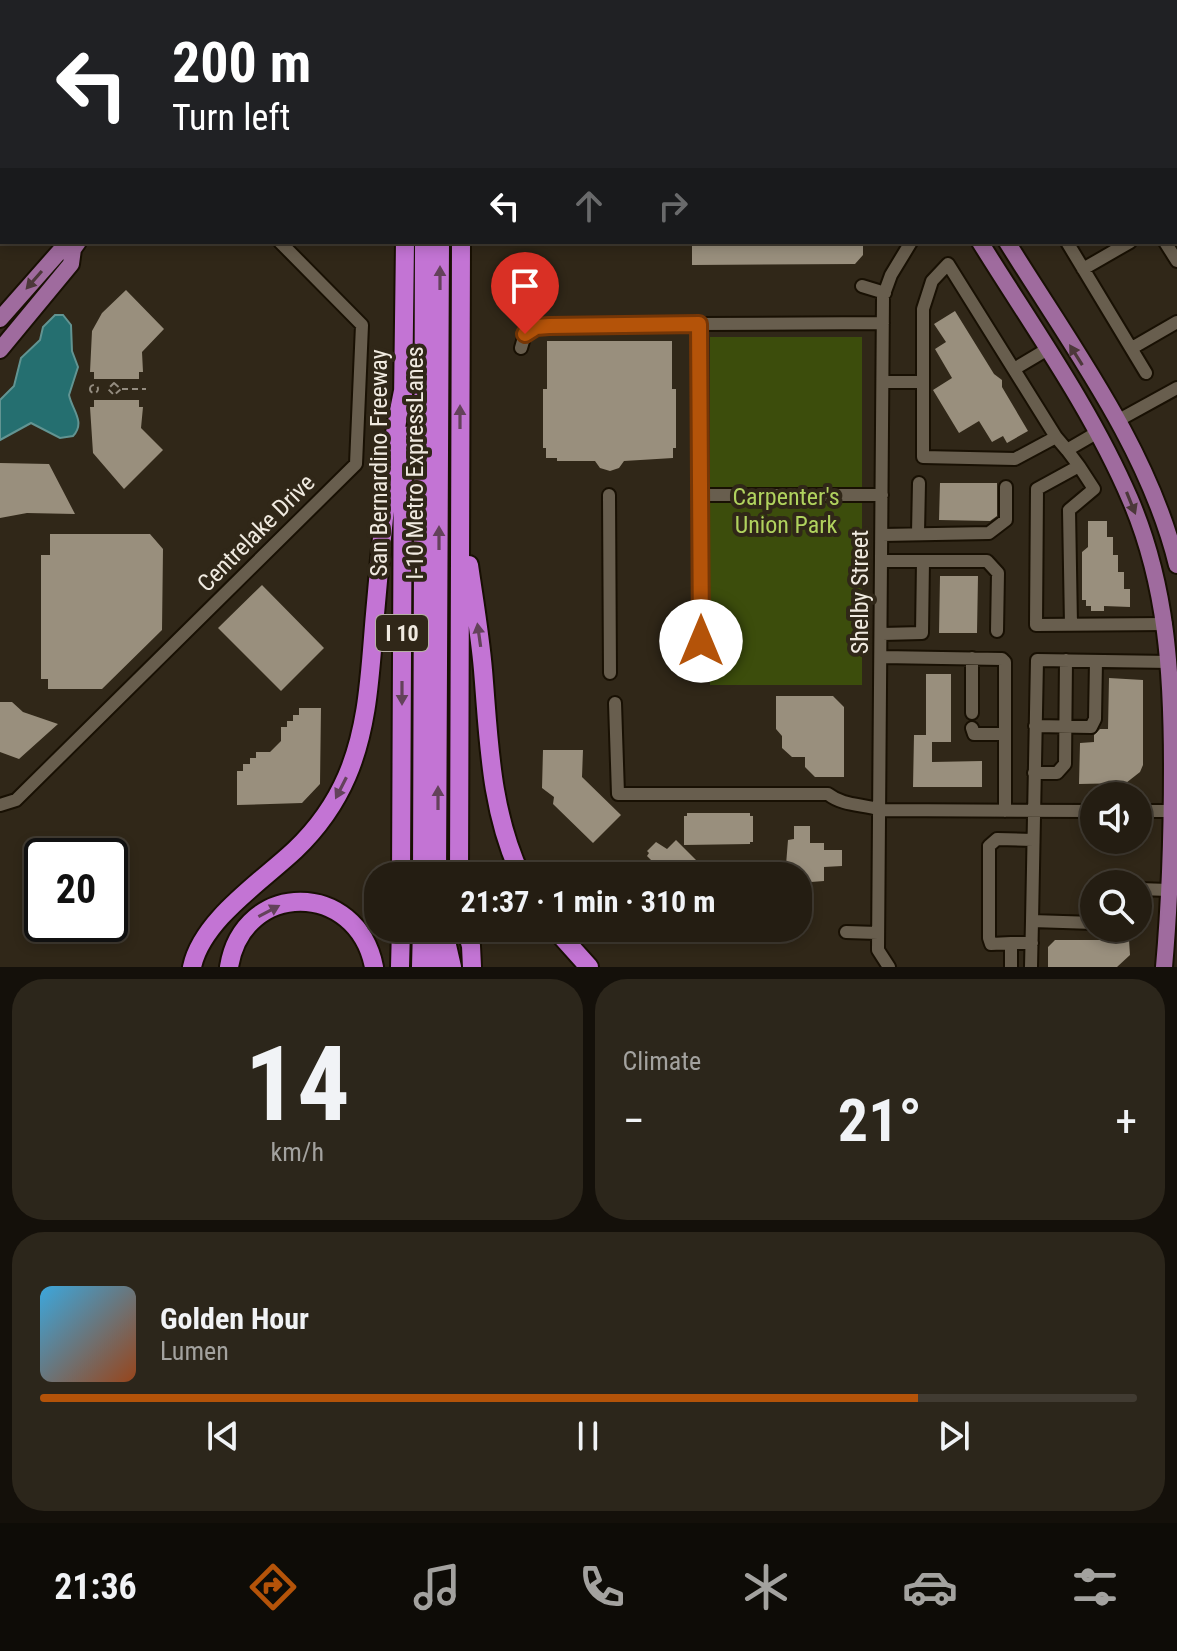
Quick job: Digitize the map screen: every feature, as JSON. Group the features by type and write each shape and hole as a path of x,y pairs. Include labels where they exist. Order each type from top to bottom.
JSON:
{"highway":[{"name":"San Bernardino Freeway","path":"401,862 405,244"},
{"name":"I-10 Metro ExpressLanes","path":"422,862 424,244"},
{"name":"I-10 Metro ExpressLanes","path":"437,862 440,244"},
{"name":"I 10","path":"459,862 461,244"},
{"path":"192,967 197,949 210,929 297,848 324,817 352,765 365,712 391,449 403,391"},
{"path":"460,495 483,668 491,773 501,824 516,862"},
{"path":"229,967 237,940 251,922 273,907 304,902 326,905 354,924 366,941 374,967"},
{"path":"400,967 401,942"},
{"path":"421,967 422,942"},
{"path":"437,942 437,967"},
{"path":"446,942 452,967"},
{"path":"458,967 459,942"},
{"path":"470,942 472,967"},
{"path":"567,942 589,967"}],"main road":[{"path":"981,244 1098,432 1131,501 1144,537 1166,624 1174,811 1164,967"},
{"path":"1008,244 1117,421 1151,489 1177,565"},
{"path":"0,319 60,251 75,245"},
{"path":"0,350 71,264 75,245"},
{"path":"1098,432 1117,421"}],"street":[{"name":"Centrelake Drive","path":"0,805 16,800 356,464 362,325 282,244"},
{"name":"Shelby Street","path":"889,967 878,950 883,323 885,293 900,257 910,244"},
{"path":"1068,244 1146,373"},
{"path":"1083,269 1127,244"},
{"path":"1166,244 1177,261"},
{"path":"1056,437 1015,459 923,457 923,309 932,281 948,264 1056,437 1094,489 1069,510 1071,625"},
{"path":"862,286 885,293"},
{"path":"1132,348 1177,322"},
{"path":"521,348 525,334 536,327 883,323"},
{"path":"699,324 701,672"},
{"path":"1014,369 1046,350"},
{"path":"883,382 923,382"},
{"path":"1117,421 1177,388"},
{"path":"1067,450 1098,432"},
{"path":"1079,466 1037,489 1036,625 1166,624"},
{"path":"918,533 919,483"},
{"path":"882,535 989,533 1006,520 1006,487"},
{"path":"609,495 610,673"},
{"path":"700,495 882,495"},
{"path":"882,561 987,561 998,573 997,631"},
{"path":"882,634 922,633 923,561"},
{"path":"882,657 1002,659 1005,662 1005,811"},
{"path":"972,658 972,713"},
{"path":"1031,967 1037,660 1170,662"},
{"path":"1034,773 1057,773 1063,769 1066,660"},
{"path":"1035,726 1091,727 1095,719 1096,661"},
{"path":"615,703 618,794 828,794 839,803 862,804 881,810 1080,811"},
{"path":"972,728 974,734 1005,734"},
{"path":"1152,811 1174,811"},
{"path":"1032,943 991,944 989,846 997,839 1033,840"},
{"path":"1152,889 1169,890"},
{"path":"1032,921 1080,923"},
{"path":"846,932 878,933"},
{"path":"1011,943 1011,967"}],"path":[{"path":"98,389 108,389 114,383 121,389 146,389"},
{"path":"108,389 114,395 121,389"}],"green space":[{"name":"Carpenter's Union Park","path":"710,337 862,337 862,685 710,685"}],"water":[{"path":"55,315 63,315 71,325 72,351 78,367 69,395 78,421 77,431 73,436 60,438 31,423 0,440 0,400 14,386 21,358 40,340 43,327"}],"building":[{"path":"692,244 863,244 863,255 855,264 692,265"},
{"path":"126,290 164,329 142,352 143,372 139,372 139,379 94,379 94,372 90,372 92,331 102,313"},
{"path":"955,311 994,374 1002,380 1002,387 1028,431 1007,443 1003,436 992,442 979,421 959,433 933,390 952,378 935,349 946,342 934,324"},
{"path":"547,341 672,341 672,389 676,389 676,448 673,448 673,458 624,461 619,468 610,471 600,468 595,461 546,458 546,448 543,448 543,389 547,389"},
{"path":"94,400 139,400 139,407 143,407 141,428 163,450 124,489 93,453 90,407 94,407"},
{"path":"0,463 49,464 75,514 27,513 0,518"},
{"path":"940,483 997,483 997,516 990,521 939,520"},
{"path":"1088,521 1107,521 1107,537 1113,537 1113,555 1118,555 1118,572 1124,572 1124,589 1130,589 1130,607 1104,606 1104,611 1091,611 1091,606 1086,606 1086,600 1082,600 1082,552 1088,547"},
{"path":"50,534 150,534 163,549 162,630 102,689 48,689 48,679 41,679 41,555 50,555"},
{"path":"940,576 978,576 977,633 939,633"},
{"path":"262,585 324,648 281,691 218,628"},
{"path":"926,674 951,674 951,742 932,742 932,762 982,761 982,787 913,787 914,735 926,735"},
{"path":"1109,678 1143,680 1143,765 1140,772 1127,782 1079,784 1080,743 1094,742 1094,735 1100,729 1108,729"},
{"path":"776,696 833,696 844,707 844,777 815,777 805,767 805,757 792,757 782,748 782,736 776,729"},
{"path":"0,702 12,702 23,712 58,724 19,759 0,752"},
{"path":"299,708 321,708 320,784 302,803 237,805 237,771 243,771 243,764 250,764 250,758 256,758 256,752 270,752 281,741 281,727 287,727 287,721 293,721 293,715 299,715"},
{"path":"543,750 583,750 582,777 621,815 593,843 553,804 554,797 542,788"},
{"path":"687,813 750,813 753,816 753,842 684,845 684,816"},
{"path":"794,826 810,826 810,843 824,843 824,850 842,850 842,866 824,867 824,881 812,882 812,862 786,862 788,840 794,839"},
{"path":"676,840 698,862 653,862 647,856 647,851 656,842 667,849"},
{"path":"1055,940 1129,942 1130,955 1117,967 1048,967 1048,947"}],"route":[{"path":"525,334 536,327 549,326 699,324 701,641"}]}
